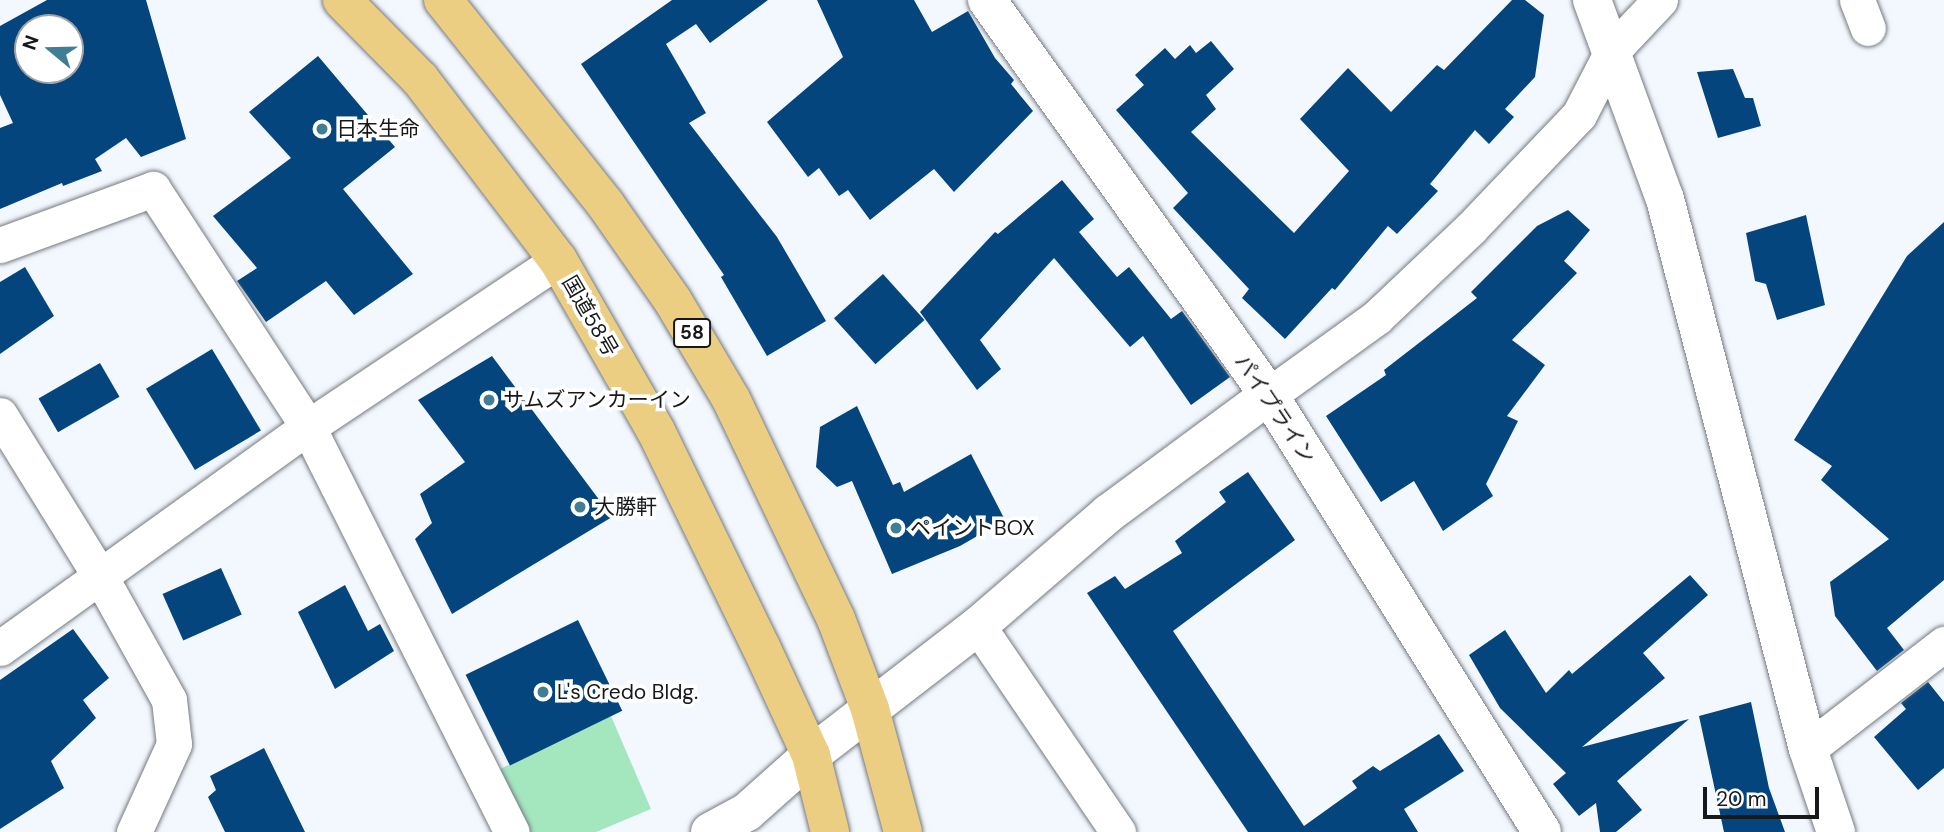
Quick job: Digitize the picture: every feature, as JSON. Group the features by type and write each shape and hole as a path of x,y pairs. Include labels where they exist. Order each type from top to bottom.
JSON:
{"highway":[{"name":"国道58号","path":"342,0 420,79 558,260 656,431 811,755 830,832"},
{"name":"58","path":"443,0 606,205 673,301 731,399 836,619 870,709 903,832"}],"street":[{"name":"パイプライン","path":"987,0 1269,395 1542,832"},
{"path":"1592,0 1665,199 1808,749 1836,832"},
{"path":"710,832 747,813 811,755 978,626 1109,513 1377,317 1470,229 1579,115 1612,51 1660,0"},
{"path":"0,245 153,189 308,427 512,832"},
{"path":"0,648 308,427 558,260"},
{"path":"0,415 100,576 169,700 174,744 134,832"},
{"path":"978,626 1118,832"},
{"path":"1808,749 1944,644"}],"green space":[{"path":"611,716 651,809 596,832 526,832 496,771"}],"building":[{"path":"47,0 146,0 186,139 141,157 126,138 95,159 102,171 63,186 62,183 0,209 0,128 13,123 0,95 0,26 14,18 14,84 84,84 84,14 22,14"},
{"path":"672,0 768,0 710,43 696,24 666,44 706,113 689,123 777,237 826,321 767,356 721,277 724,275 581,64"},
{"path":"817,0 914,0 932,32 968,11 995,58 1014,80 1011,84 1033,111 954,192 934,169 870,220 848,190 839,196 819,168 808,177 767,122 843,57"},
{"path":"1512,0 1525,0 1544,15 1535,77 1505,109 1514,117 1489,144 1475,130 1430,184 1438,191 1397,234 1388,226 1335,290 1332,288 1285,339 1242,298 1249,289 1173,208 1188,193 1116,110 1144,85 1135,75 1165,48 1175,59 1190,45 1196,53 1211,41 1234,69 1206,95 1216,109 1191,132 1294,233 1349,171 1300,119 1348,68 1391,112 1437,65 1444,70"},
{"path":"318,56 395,147 343,189 413,274 354,315 326,281 266,322 237,281 257,268 213,216 291,158 249,112"},
{"path":"1733,69 1745,98 1753,98 1761,126 1718,138 1697,72"},
{"path":"1062,180 1094,219 1079,232 1117,277 1129,267 1171,319 1182,311 1230,377 1191,405 1143,336 1130,347 1054,258 980,340 1001,369 977,390 920,312 995,232 998,234"},
{"path":"1568,210 1590,230 1564,261 1577,273 1512,340 1545,365 1507,416 1518,421 1486,484 1493,496 1443,531 1414,481 1381,502 1326,416 1386,375 1384,370 1477,298 1471,292 1537,226"},
{"path":"1806,215 1825,305 1777,320 1766,284 1755,281 1746,233"},
{"path":"1944,222 1944,580 1887,628 1904,650 1877,671 1835,616 1830,582 1889,539 1821,480 1832,466 1794,440 1907,256"},
{"path":"25,267 54,316 0,354 0,282"},
{"path":"883,274 924,320 875,364 834,318"},
{"path":"212,349 261,430 195,470 146,389"},
{"path":"492,356 612,517 452,614 415,539 432,523 420,494 465,462 418,400"},
{"path":"100,363 120,397 58,432 39,398"},
{"path":"857,406 893,485 900,482 904,492 971,454 1005,520 960,546 892,574 852,481 837,487 816,467 820,427"},
{"path":"1248,472 1295,540 1173,631 1304,826 1357,788 1352,781 1373,766 1380,771 1439,734 1464,771 1404,809 1418,832 1248,832 1087,593 1115,576 1125,589 1182,553 1175,541 1226,502 1219,492"},
{"path":"221,568 242,615 183,641 163,594"},
{"path":"1690,575 1708,595 1643,653 1665,678 1582,747 1689,719 1617,781 1642,810 1616,832 1600,832 1596,803 1579,816 1553,784 1566,773 1500,708 1469,655 1505,630 1546,693 1569,670 1572,674"},
{"path":"345,585 368,631 380,624 394,651 335,689 298,612"},
{"name":"L's Credo Bldg.","path":"578,620 622,711 510,766 466,675"},
{"path":"73,629 109,678 83,700 96,718 51,761 64,788 0,829 0,680"},
{"path":"1928,682 1944,702 1944,768 1918,790 1874,737 1906,709 1901,703"},
{"path":"1751,702 1769,788 1785,832 1724,832 1699,716"},
{"path":"264,748 305,832 225,832 208,797 216,790 210,776"}],"place":[{"name":"日本生命","path":"322,129"},
{"name":"サムズアンカーイン","path":"489,400"},
{"name":"大勝軒","path":"580,507"},
{"name":"ペイントBOX","path":"896,528"},
{"name":"L's Credo Bldg.","path":"543,692"}]}
